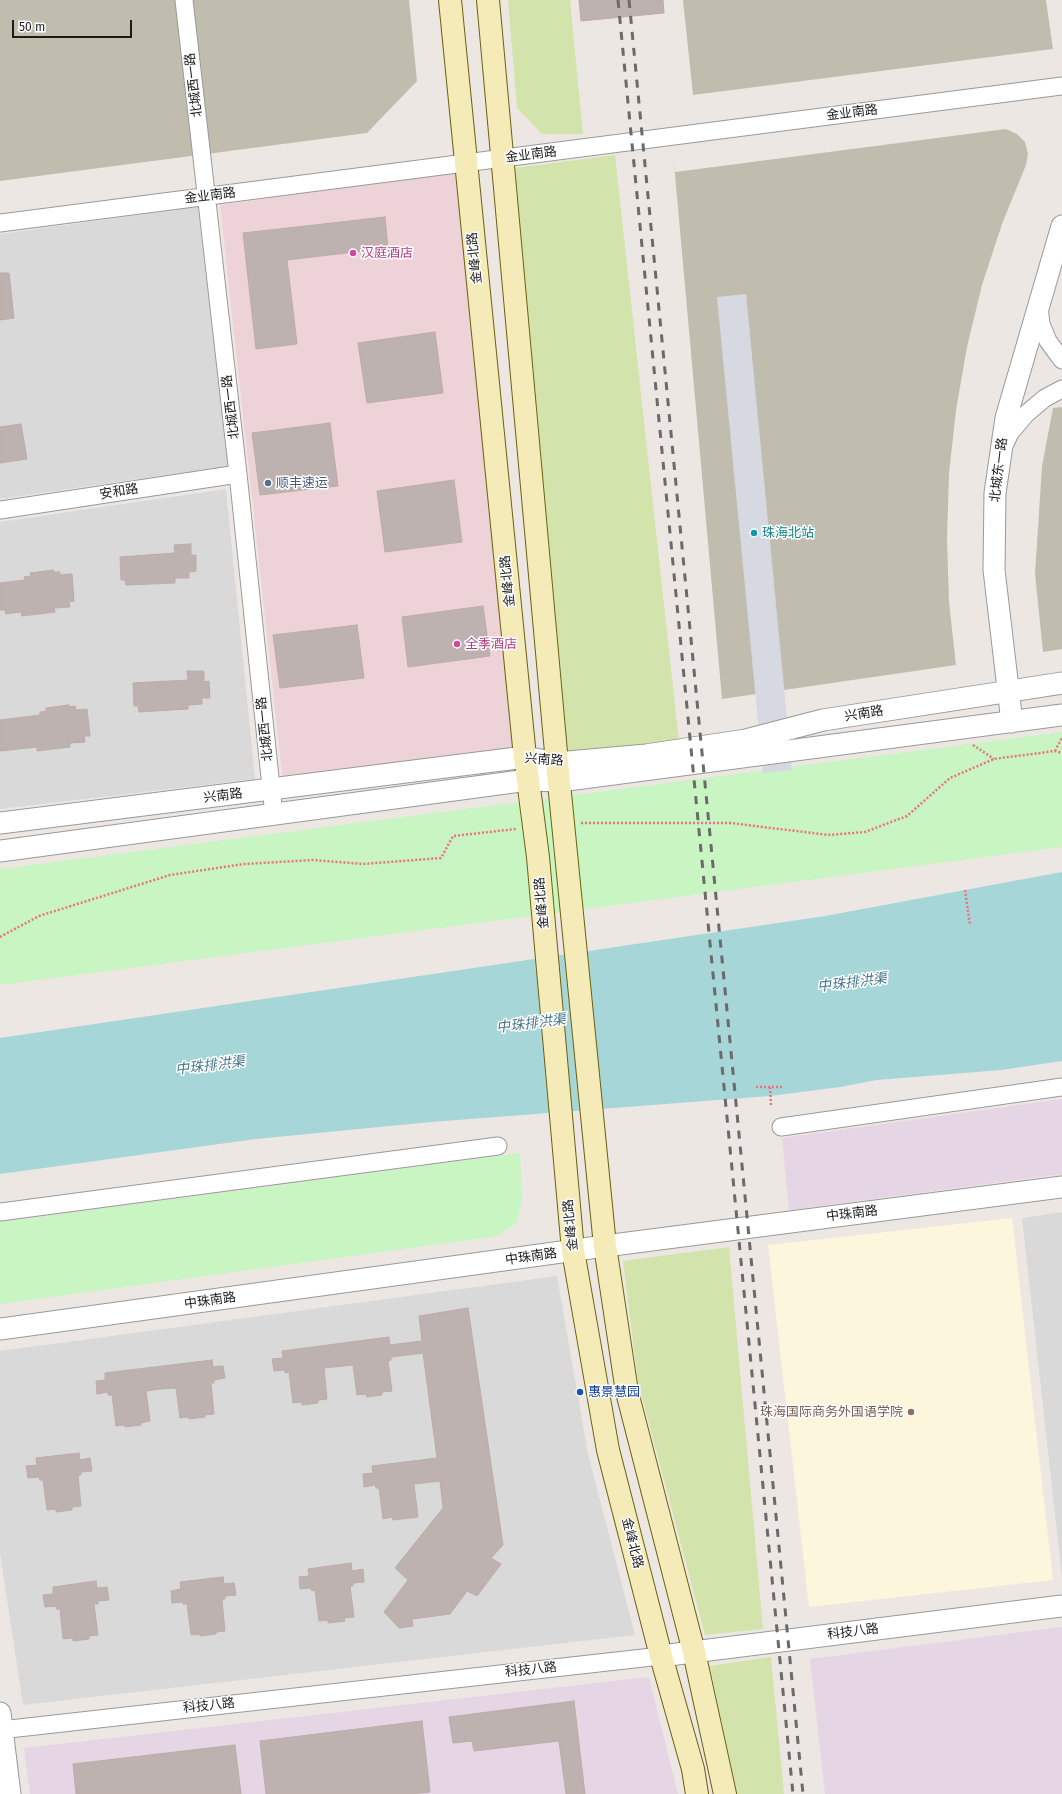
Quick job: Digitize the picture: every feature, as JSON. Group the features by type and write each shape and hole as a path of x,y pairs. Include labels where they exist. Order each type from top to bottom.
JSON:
{"main road":[{"name":"金峰北路","path":"450,0 525,757 538,857 573,1251 608,1450 661,1656 693,1769 698,1794"},
{"path":"488,0 566,853 605,1246 627,1392 694,1652 725,1794"}],"street":[{"name":"北城西一路","path":"184,0 238,474 274,814"},
{"name":"金业南路","path":"0,223 1062,86"},
{"name":"北城东一路","path":"1012,722 994,570 994,501 999,455 1015,381 1062,226"},
{"path":"1038,305 1041,324 1048,341 1062,360"},
{"path":"999,455 1010,433 1026,414 1045,398 1062,389"},
{"name":"安和路","path":"0,510 238,474"},
{"name":"兴南路","path":"0,851 528,780 559,772 646,755 746,740 823,720 1062,683"},
{"name":"兴南路","path":"0,823 525,757 559,772 1012,722 1062,715"},
{"path":"781,1127 1062,1087"},
{"path":"0,1212 498,1146"},
{"name":"中珠南路","path":"0,1329 605,1246 1062,1187"},
{"name":"科技八路","path":"1,1724 661,1656 1062,1606"},
{"path":"1,1724 10,1794"}],"path":[{"path":"1055,751 1062,738"},
{"path":"965,890 970,924"},
{"path":"756,1087 784,1087"},
{"path":"770,1087 771,1105"}],"shaded area":[{"path":"0,0 409,0 417,81 367,133 0,181"},
{"path":"683,0 1046,0 1053,49 693,95"},
{"path":"1006,129 1017,134 1025,142 1028,154 1026,165 1002,224 982,285 967,347 956,410 949,474 947,538 949,602 956,665 722,699 673,152 675,172"},
{"path":"457,172 516,750 283,783 220,205"},
{"path":"198,207 228,466 0,499 0,234"},
{"name":"珠海北站","path":"746,294 792,770 763,773 717,297"},
{"path":"1062,407 1062,649 1043,652 1035,574 1042,466 1053,408"},
{"path":"226,489 255,779 0,809 0,522"},
{"path":"1062,1099 1062,1174 789,1210 782,1138"},
{"path":"1062,1212 1062,1577 1022,1218"},
{"name":"珠海国际商务外国语学院","path":"1012,1218 1053,1580 809,1607 768,1245"},
{"name":"惠景慧园","path":"557,1276 588,1454 635,1635 23,1705 0,1553 0,1351"},
{"path":"1062,1627 1062,1794 825,1794 810,1659"},
{"path":"649,1677 678,1794 30,1794 24,1748"}],"green space":[{"path":"508,0 570,0 583,134 542,134 517,108"},
{"path":"615,155 679,742 566,753 515,168"},
{"path":"1062,732 1062,847 0,985 0,869"},
{"path":"520,1153 522,1201 517,1222 498,1236 0,1304 0,1222"},
{"path":"729,1247 763,1629 705,1635 638,1382 623,1261"},
{"path":"771,1657 784,1794 737,1794 710,1666"}],"water":[{"name":"中珠排洪渠","path":"1062,872 1062,1061 1001,1070 877,1080 840,1087 770,1096 431,1122 256,1139 0,1174 0,1038 825,916"}],"building":[{"path":"579,0 663,0 664,13 581,21"},
{"path":"385,217 388,248 287,260 297,344 256,349 243,233"},
{"path":"0,273 9,273 14,318 0,320"},
{"path":"435,332 443,393 367,403 358,343"},
{"path":"330,423 338,486 260,495 252,433"},
{"path":"21,424 27,459 0,463 0,427"},
{"path":"454,480 462,542 385,552 377,491"},
{"path":"191,544 191,555 196,555 196,571 189,572 189,578 175,578 175,583 126,585 125,580 121,580 120,557 175,553 174,545"},
{"path":"53,570 54,572 60,572 60,575 72,574 74,601 69,602 70,607 54,608 55,612 22,616 21,612 6,614 5,610 0,610 0,583 25,580 24,577 31,576 30,573"},
{"path":"483,606 490,656 408,667 402,617"},
{"path":"357,625 364,678 280,688 273,635"},
{"path":"187,671 204,671 204,682 209,681 210,698 202,698 202,704 188,705 188,709 139,712 138,706 134,706 133,683 188,680"},
{"path":"69,705 69,707 75,706 76,710 87,709 90,736 84,736 85,742 70,743 70,747 37,751 37,747 0,751 0,720 40,715 40,712 46,711 46,708"},
{"path":"468,1308 503,1545 491,1558 501,1564 477,1596 467,1591 450,1614 412,1619 413,1626 399,1628 384,1612 408,1580 395,1568 443,1508 440,1481 414,1484 418,1517 393,1520 392,1517 383,1519 379,1488 376,1488 375,1485 364,1487 363,1474 373,1473 372,1466 437,1458 423,1353 391,1357 391,1360 388,1361 392,1391 382,1392 382,1395 367,1397 366,1394 357,1395 353,1365 324,1368 327,1399 318,1400 318,1403 302,1405 302,1402 293,1403 289,1372 285,1373 285,1370 274,1371 272,1359 283,1358 282,1351 389,1337 390,1345 422,1341 419,1316"},
{"path":"212,1360 213,1367 223,1366 225,1378 214,1380 214,1383 211,1383 214,1414 205,1415 205,1417 189,1419 189,1417 180,1418 176,1388 160,1389 146,1391 150,1421 141,1423 141,1425 125,1427 125,1425 116,1426 112,1395 108,1395 108,1392 97,1394 96,1381 105,1380 105,1373"},
{"path":"79,1453 80,1460 90,1458 92,1471 81,1472 81,1475 78,1475 81,1506 72,1507 72,1510 56,1512 56,1509 47,1510 43,1480 40,1480 39,1477 28,1478 26,1466 37,1465 36,1458"},
{"path":"351,1563 352,1571 363,1569 364,1582 353,1583 353,1586 350,1586 354,1617 344,1618 345,1621 328,1623 328,1620 319,1621 315,1590 312,1591 311,1588 300,1589 299,1577 309,1576 308,1569"},
{"path":"223,1577 224,1584 234,1583 236,1595 225,1596 225,1599 222,1600 225,1631 200,1636 200,1634 191,1635 187,1604 183,1604 183,1602 172,1603 171,1591 181,1589 180,1582"},
{"path":"96,1581 97,1588 107,1587 109,1600 98,1601 98,1604 94,1604 98,1635 89,1636 89,1639 73,1641 73,1638 63,1639 60,1609 56,1609 56,1606 45,1607 43,1595 53,1594 53,1587"},
{"path":"574,1701 585,1794 566,1794 559,1741 474,1751 472,1741 453,1743 449,1717"},
{"path":"422,1721 430,1792 411,1794 266,1794 260,1741"},
{"path":"235,1745 241,1794 76,1794 73,1764"}],"railway":[{"path":"618,0 793,1794"},
{"path":"629,0 803,1794"}],"place":[{"name":"汉庭酒店","path":"353,253"},
{"name":"顺丰速运","path":"268,483"},
{"name":"珠海北站","path":"754,533"},
{"name":"全季酒店","path":"457,644"},
{"name":"惠景慧园","path":"580,1392"},
{"name":"珠海国际商务外国语学院","path":"911,1412"}]}
